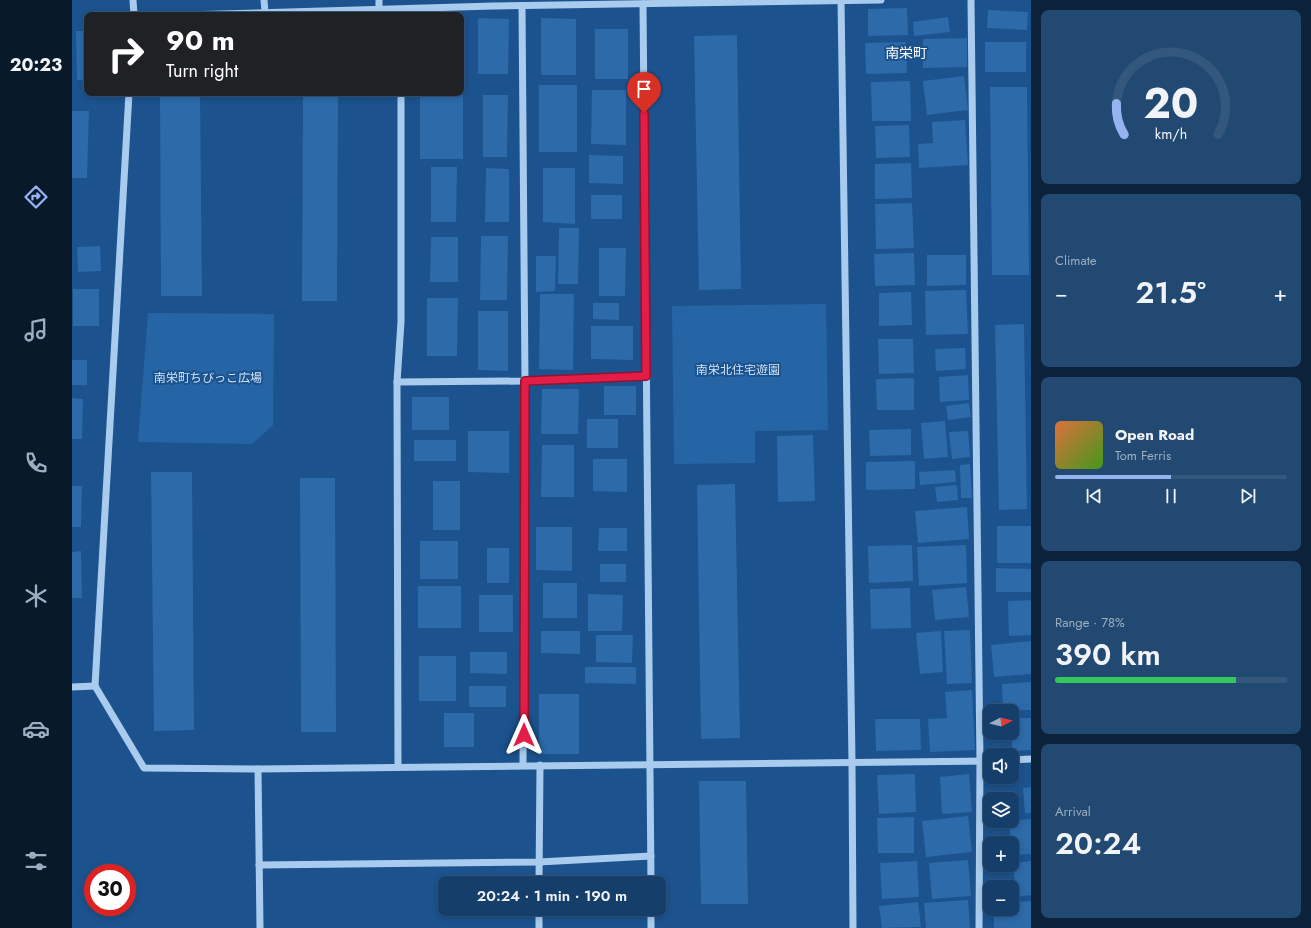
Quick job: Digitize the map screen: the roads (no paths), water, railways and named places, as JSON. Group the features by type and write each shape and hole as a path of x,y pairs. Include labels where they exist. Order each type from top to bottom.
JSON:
{"street":[{"path":"133,0 134,12"},
{"path":"264,0 265,12 380,10 401,12 493,3 522,6 606,2 643,4 881,0"},
{"path":"379,0 380,10"},
{"path":"971,0 980,761 979,928"},
{"path":"841,1 853,928"},
{"path":"643,4 651,876"},
{"path":"522,6 525,381 523,765"},
{"path":"130,96 95,686 144,768 258,769 398,766 650,765 983,761"},
{"path":"398,766 397,382 401,322 401,96"},
{"path":"397,382 525,381 646,376"},
{"path":"72,687 95,686"},
{"path":"1019,760 1031,759"},
{"path":"539,876 540,765"},
{"path":"258,769 260,928"},
{"path":"260,865 540,862 651,856"},
{"path":"539,916 539,928"},
{"path":"651,916 651,928"}],"district":[{"name":"南栄町","path":"906,53"}],"park label":[{"name":"南栄北住宅遊園","path":"738,370"},
{"name":"南栄町ちびっこ広場","path":"208,378"}]}
